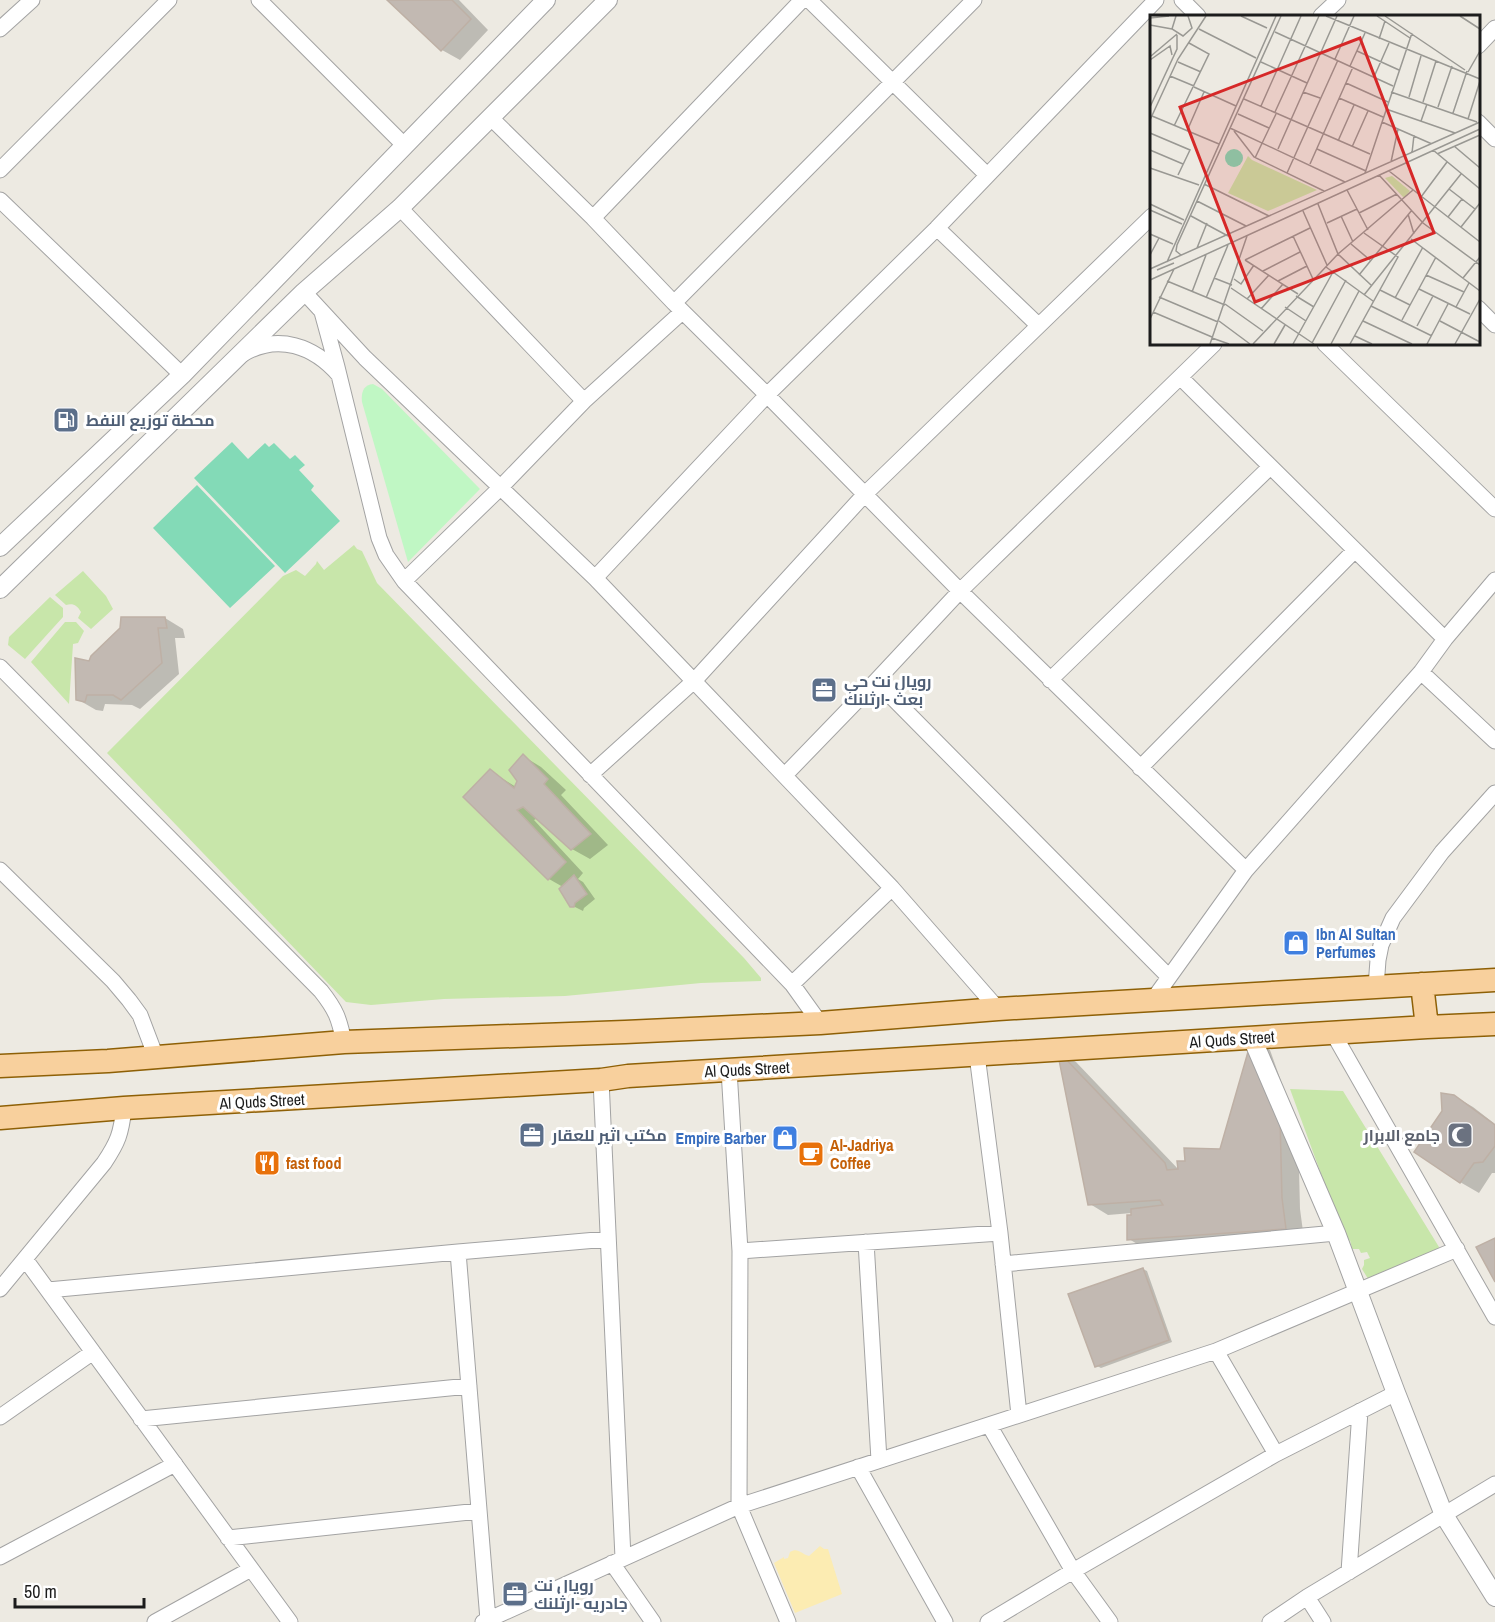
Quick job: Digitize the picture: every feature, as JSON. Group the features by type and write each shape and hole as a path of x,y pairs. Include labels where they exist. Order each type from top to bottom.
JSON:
{"main road":[{"path":"0,1066 108,1061 344,1042 820,1023 998,1009 1495,980"},
{"path":"1422,984 1427,1027"},
{"name":"Al Quds Street","path":"0,1118 124,1108 601,1080 628,1076 1495,1024"}],"street":[{"path":"0,29 32,0"},
{"path":"0,170 169,0"},
{"path":"259,0 405,146"},
{"path":"0,547 182,375 546,0"},
{"path":"0,589 304,292 400,208 608,0"},
{"path":"593,218 802,0"},
{"path":"809,0 987,175"},
{"path":"404,581 500,488 584,400 678,308 892,81 974,0"},
{"path":"596,578 767,395 937,228 1156,0"},
{"path":"1182,0 1197,15"},
{"path":"1322,15 1338,0"},
{"path":"1480,45 1495,28"},
{"path":"490,117 593,218 678,308 960,591 1246,870"},
{"path":"1480,123 1495,139"},
{"path":"0,200 182,375"},
{"path":"400,208 584,400"},
{"path":"590,775 693,681 865,494 1150,218"},
{"path":"937,228 1038,325"},
{"path":"304,292 365,358 596,578 892,888 998,1009"},
{"path":"321,309 379,538 386,555 404,581 792,984 820,1023"},
{"path":"1480,309 1494,322"},
{"path":"235,359 250,350 266,345 291,345 314,353 338,371"},
{"path":"785,775 960,591 1213,345"},
{"path":"1326,345 1495,509"},
{"path":"338,371 339,361 348,353 354,352 365,358"},
{"path":"1180,377 1445,639"},
{"path":"112,441 131,460"},
{"path":"1050,680 1269,466"},
{"path":"1140,768 1355,550"},
{"path":"1152,1001 1246,870 1421,672 1445,639 1494,584"},
{"path":"0,667 321,991 333,1006 340,1020 344,1042"},
{"path":"1421,672 1495,741"},
{"path":"876,681 1169,977"},
{"path":"1376,987 1378,960 1382,945 1396,912 1442,852 1495,793"},
{"path":"0,870 113,981 129,1000 140,1015 156,1057"},
{"path":"792,984 892,888"},
{"path":"1333,1033 1495,1317"},
{"path":"1252,1038 1336,1233 1444,1515 1495,1597"},
{"path":"977,1055 1000,1233 1019,1415"},
{"path":"729,1070 740,1251 739,1506 788,1622"},
{"path":"601,1080 617,1561 653,1622"},
{"path":"0,1289 104,1163 117,1144 122,1129 124,1108"},
{"path":"740,1251 1000,1233"},
{"path":"1003,1264 1336,1233"},
{"path":"48,1290 608,1239"},
{"path":"866,1242 879,1460"},
{"path":"458,1252 479,1511 485,1621 739,1506 1216,1351 1457,1249"},
{"path":"25,1259 290,1622"},
{"path":"1216,1351 1276,1454"},
{"path":"0,1417 93,1352"},
{"path":"141,1419 469,1386"},
{"path":"988,1622 1276,1454 1396,1393"},
{"path":"1349,1572 1359,1411"},
{"path":"989,1425 1072,1571 1110,1622"},
{"path":"0,1557 175,1464"},
{"path":"858,1467 945,1622"},
{"path":"1270,1622 1307,1597 1495,1484"},
{"path":"228,1538 479,1511"},
{"path":"155,1622 251,1569"},
{"path":"1307,1597 1323,1622"}],"green space":[{"path":"373,384 382,389 480,489 408,562 362,402 363,390"},
{"path":"232,442 248,459 265,443 269,447 274,443 290,459 295,455 305,465 299,470 314,486 311,490 340,521 285,573 194,478"},
{"path":"197,485 275,566 230,608 153,528"},
{"path":"354,545 362,551 377,583 744,958 761,981 701,983 565,996 444,999 371,1005 346,1002 107,753 283,576 296,570 305,576 317,561 324,570"},
{"path":"83,571 106,596 113,609 91,629 78,618 81,612 78,608 73,604 66,605 55,595"},
{"path":"50,597 63,608 63,617 25,659 8,645 9,637"},
{"path":"65,622 76,622 84,631 78,643 73,644 69,704 31,662"},
{"path":"1290,1089 1343,1091 1439,1247 1438,1250 1370,1282 1362,1269 1364,1260 1370,1258 1367,1252 1361,1253 1359,1249 1352,1249 1350,1240 1347,1245"}],"sand":[{"path":"820,1546 828,1549 842,1594 795,1613 774,1563 784,1557 784,1559 788,1558 790,1552 793,1551 809,1556"}],"building":[{"path":"387,0 452,0 471,19 441,51"},
{"path":"121,617 165,617 167,628 158,628 162,663 121,700 113,695 87,695 85,702 76,700 75,658 89,661 91,656 120,628"},
{"path":"523,754 548,779 544,784 591,834 571,850 523,807 517,810 566,862 548,880 463,797 490,769 514,788 517,781 509,770"},
{"path":"574,875 587,894 575,903 574,907 570,907 559,889"},
{"path":"1252,1038 1280,1118 1282,1198 1286,1229 1127,1240 1127,1215 1131,1215 1131,1209 1163,1205 1160,1200 1088,1205 1057,1050 1165,1163 1167,1170 1178,1169 1177,1161 1185,1161 1184,1148 1220,1149"},
{"name":"جامع الابرار","path":"1441,1093 1454,1095 1495,1125 1495,1146 1483,1162 1474,1163 1460,1183 1414,1152 1442,1111"},
{"path":"1495,1238 1495,1282 1476,1247"},
{"path":"1143,1268 1169,1340 1095,1367 1068,1294"}],"place":[{"name":"محطة توزيع النفط","path":"66,420"},
{"name":"رويال نت حي بعث -ارثلنك","path":"824,690"},
{"name":"Ibn Al Sultan Perfumes","path":"1296,943"},
{"name":"مكتب اثير للعقار","path":"532,1135"},
{"name":"جامع الابرار","path":"1460,1135"},
{"name":"Empire Barber","path":"785,1138"},
{"name":"Al-Jadriya Coffee","path":"811,1154"},
{"name":"fast food","path":"267,1163"},
{"name":"رويال نت جادريه -ارثلنك","path":"515,1594"}]}
